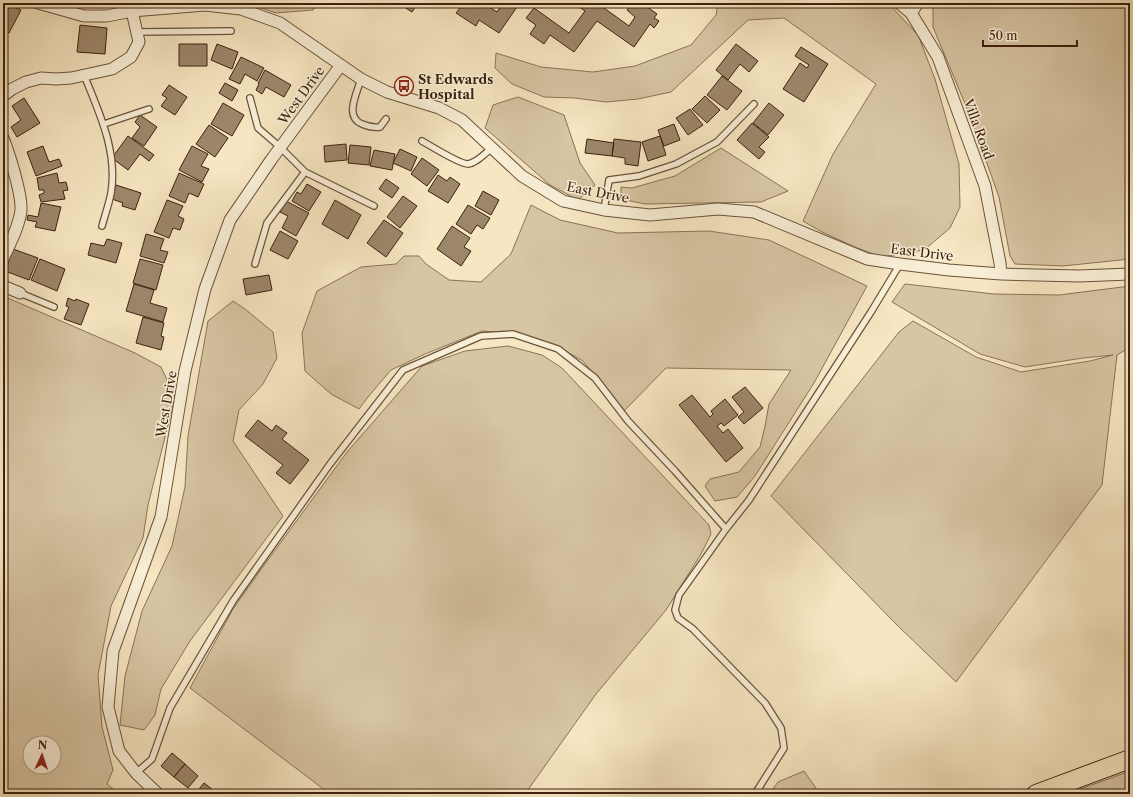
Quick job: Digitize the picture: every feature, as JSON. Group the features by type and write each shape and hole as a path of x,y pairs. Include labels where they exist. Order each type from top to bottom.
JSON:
{"highway":[{"path":"1036,794 1130,759"}],"street":[{"name":"East Drive","path":"38,3 84,16 107,16 132,11 205,5 232,5 280,23 361,80 387,92 439,108 462,120 522,176 562,201 604,210 650,215 718,209 754,212 868,259 900,264 1001,274 1079,276 1130,274"},
{"path":"899,3 911,12 918,3"},
{"path":"3,96 12,89 26,82 41,78 56,79 84,75 112,69 131,57 139,42 132,11"},
{"name":"Villa Road","path":"911,12 938,57 985,186 1001,274"},
{"name":"West Drive","path":"158,794 136,773 119,751 108,707 114,650 161,518 185,371 204,289 230,220 280,147 341,65"},
{"path":"3,138 18,188 21,210 16,230 3,259"},
{"path":"3,286 20,293"}],"lane":[{"path":"137,32 232,31"},
{"path":"84,75 104,124 112,160 111,192 102,226"},
{"path":"361,80 352,110 353,118 359,123 372,128 380,127 386,119"},
{"path":"250,98 258,128 305,172 374,206"},
{"path":"604,210 609,180 639,176 676,164 716,142 754,104"},
{"path":"104,124 149,109"},
{"path":"422,141 459,162 468,164 476,161 492,148"},
{"path":"255,264 267,223 305,172"},
{"path":"755,794 784,748 781,728 765,703 692,629 678,618 675,610 679,595 726,529 749,500 871,312 900,264"},
{"path":"20,293 54,308"},
{"path":"136,773 152,760 170,708 233,601 330,464 403,370 475,338 481,336 513,334 558,349 595,378 628,421 675,471 726,529"}],"shaded area":[{"path":"247,3 318,3 313,10 276,13"},
{"path":"718,3 888,3 918,35 935,79 959,164 960,207 950,228 924,250 881,257 822,232 803,221 833,154 876,84 784,18 748,20 671,92 638,99 606,102 575,98 544,97 512,84 495,68 496,53 541,67 593,72 635,66 691,45 716,15"},
{"path":"933,3 1130,3 1130,259 1063,266 1015,264 1010,256 999,197 971,118 933,27"},
{"path":"518,97 564,115 580,163 595,185 578,200 550,185 485,128 493,105"},
{"path":"721,148 788,191 761,202 645,204 621,199 621,187 632,188 675,176"},
{"path":"531,205 560,220 618,233 709,231 769,240 867,286 814,383 755,476 737,497 715,501 705,486 710,479 739,472 760,447 769,404 791,370 666,368 624,411 583,361 553,344 518,334 482,331 425,354 391,370 359,409 331,394 305,371 302,333 317,291 361,267 396,264 404,256 419,256 426,264 449,280 481,282 511,254"},
{"path":"905,284 994,294 1059,295 1130,286 1130,347 1117,355 1102,485 956,682 895,623 771,496 899,332 913,321 976,357 1021,372 1090,361 1113,355 1025,367 980,354 892,302"},
{"path":"3,296 135,353 161,367 175,397 148,505 143,538 111,606 98,675 102,727 113,770 107,784 119,794 3,794"},
{"path":"233,301 273,332 277,358 263,384 239,410 233,441 283,516 190,641 161,689 155,715 144,730 120,725 125,676 142,611 172,546 185,487 188,436 208,321"},
{"path":"508,346 542,355 562,368 709,525 711,534 701,554 666,610 596,694 525,794 330,794 190,688 233,609 262,568 347,452 422,366 465,351"},
{"path":"804,771 820,794 769,794 778,782"},
{"path":"1130,771 1130,794 1067,794"}],"building":[{"path":"403,3 418,3 412,12 401,5"},
{"path":"453,3 483,3 497,12 503,3 519,4 499,33 479,20 476,26 456,13 460,8"},
{"path":"573,3 597,3 629,26 635,17 627,10 632,3 642,3 657,14 654,18 659,21 654,28 650,24 634,47 597,21 574,52 550,35 544,44 530,34 536,25 526,18 534,8 569,33 585,11"},
{"path":"8,4 21,10 9,33 3,30 3,13"},
{"path":"80,25 107,28 105,54 77,52"},
{"path":"179,44 207,44 207,66 179,66"},
{"path":"217,44 238,52 232,69 211,60"},
{"path":"736,44 758,61 749,72 740,64 728,80 716,70"},
{"path":"801,47 828,64 804,102 783,89 800,63 807,68 809,65 795,56"},
{"path":"241,57 264,68 257,81 245,74 240,84 229,79"},
{"path":"265,70 291,85 284,97 266,87 262,94 256,90"},
{"path":"722,76 742,91 727,110 707,95"},
{"path":"225,83 238,90 232,101 219,93"},
{"path":"169,85 187,97 175,115 161,106 167,98 162,95"},
{"path":"705,96 720,110 707,123 692,109"},
{"path":"24,98 40,123 17,137 11,127 21,120 12,106"},
{"path":"223,103 244,115 232,136 211,124"},
{"path":"769,103 784,115 768,135 753,123"},
{"path":"690,109 703,125 688,135 676,118"},
{"path":"140,115 157,127 144,146 132,138 140,127 135,122"},
{"path":"752,123 769,137 759,147 765,152 759,159 737,140"},
{"path":"674,124 680,140 664,146 658,130"},
{"path":"209,125 228,138 215,157 196,144"},
{"path":"128,136 154,155 149,161 140,154 128,170 112,158"},
{"path":"660,136 666,155 648,161 642,142"},
{"path":"587,139 614,143 612,156 585,153"},
{"path":"614,139 641,142 638,166 625,164 625,158 612,156"},
{"path":"346,144 347,160 325,162 324,146"},
{"path":"350,145 371,147 369,165 348,163"},
{"path":"43,146 49,162 59,159 62,166 36,176 27,152"},
{"path":"192,146 208,154 201,166 209,169 202,182 179,170"},
{"path":"400,149 417,157 411,171 393,163"},
{"path":"374,150 395,154 392,170 370,166"},
{"path":"422,158 439,170 427,186 411,174"},
{"path":"57,173 59,183 66,182 68,190 63,191 65,199 41,202 39,195 44,193 44,190 39,190 37,178"},
{"path":"179,173 204,184 198,197 189,193 185,203 169,196"},
{"path":"438,175 447,181 450,177 460,184 448,203 428,191"},
{"path":"386,179 399,188 392,198 379,189"},
{"path":"307,184 321,192 309,211 292,201 297,192 301,194"},
{"path":"116,185 141,193 135,210 122,206 123,203 112,199"},
{"path":"483,191 499,200 491,215 475,206"},
{"path":"403,196 417,206 400,228 387,217"},
{"path":"167,200 183,206 178,216 184,219 180,230 173,228 169,238 154,232"},
{"path":"335,200 361,215 348,239 322,224"},
{"path":"286,201 309,213 296,236 282,228 288,216 280,212"},
{"path":"41,203 61,207 55,231 35,227 37,222 27,220 28,215 38,217"},
{"path":"468,205 490,218 483,229 477,225 471,234 456,224"},
{"path":"384,220 403,233 386,257 367,243"},
{"path":"452,226 470,238 464,247 471,251 461,266 437,249"},
{"path":"280,231 298,241 288,259 270,250"},
{"path":"146,234 164,239 160,250 168,252 164,263 140,256"},
{"path":"107,239 122,243 116,263 88,255 91,243 104,246"},
{"path":"13,249 38,258 29,280 5,271"},
{"path":"40,259 65,269 57,291 31,280"},
{"path":"140,259 163,265 156,290 133,283"},
{"path":"269,275 272,290 246,295 243,279"},
{"path":"134,284 154,290 150,303 167,308 163,322 126,311"},
{"path":"68,298 75,301 76,299 89,304 81,325 64,319 69,307 66,306"},
{"path":"143,317 164,323 161,336 164,337 161,350 136,343"},
{"path":"745,387 763,408 744,424 738,417 744,412 732,397"},
{"path":"692,395 710,417 713,414 711,411 725,399 738,415 724,426 721,423 717,426 723,433 728,429 743,448 726,462 679,405"},
{"path":"258,420 272,431 276,425 287,433 282,439 309,460 290,484 276,473 283,465 245,436"},
{"path":"172,753 185,764 174,777 161,766"},
{"path":"185,764 198,776 188,788 174,777"},
{"path":"204,783 217,793 195,794"}],"place":[{"name":"St Edwards Hospital","path":"404,86"}]}
